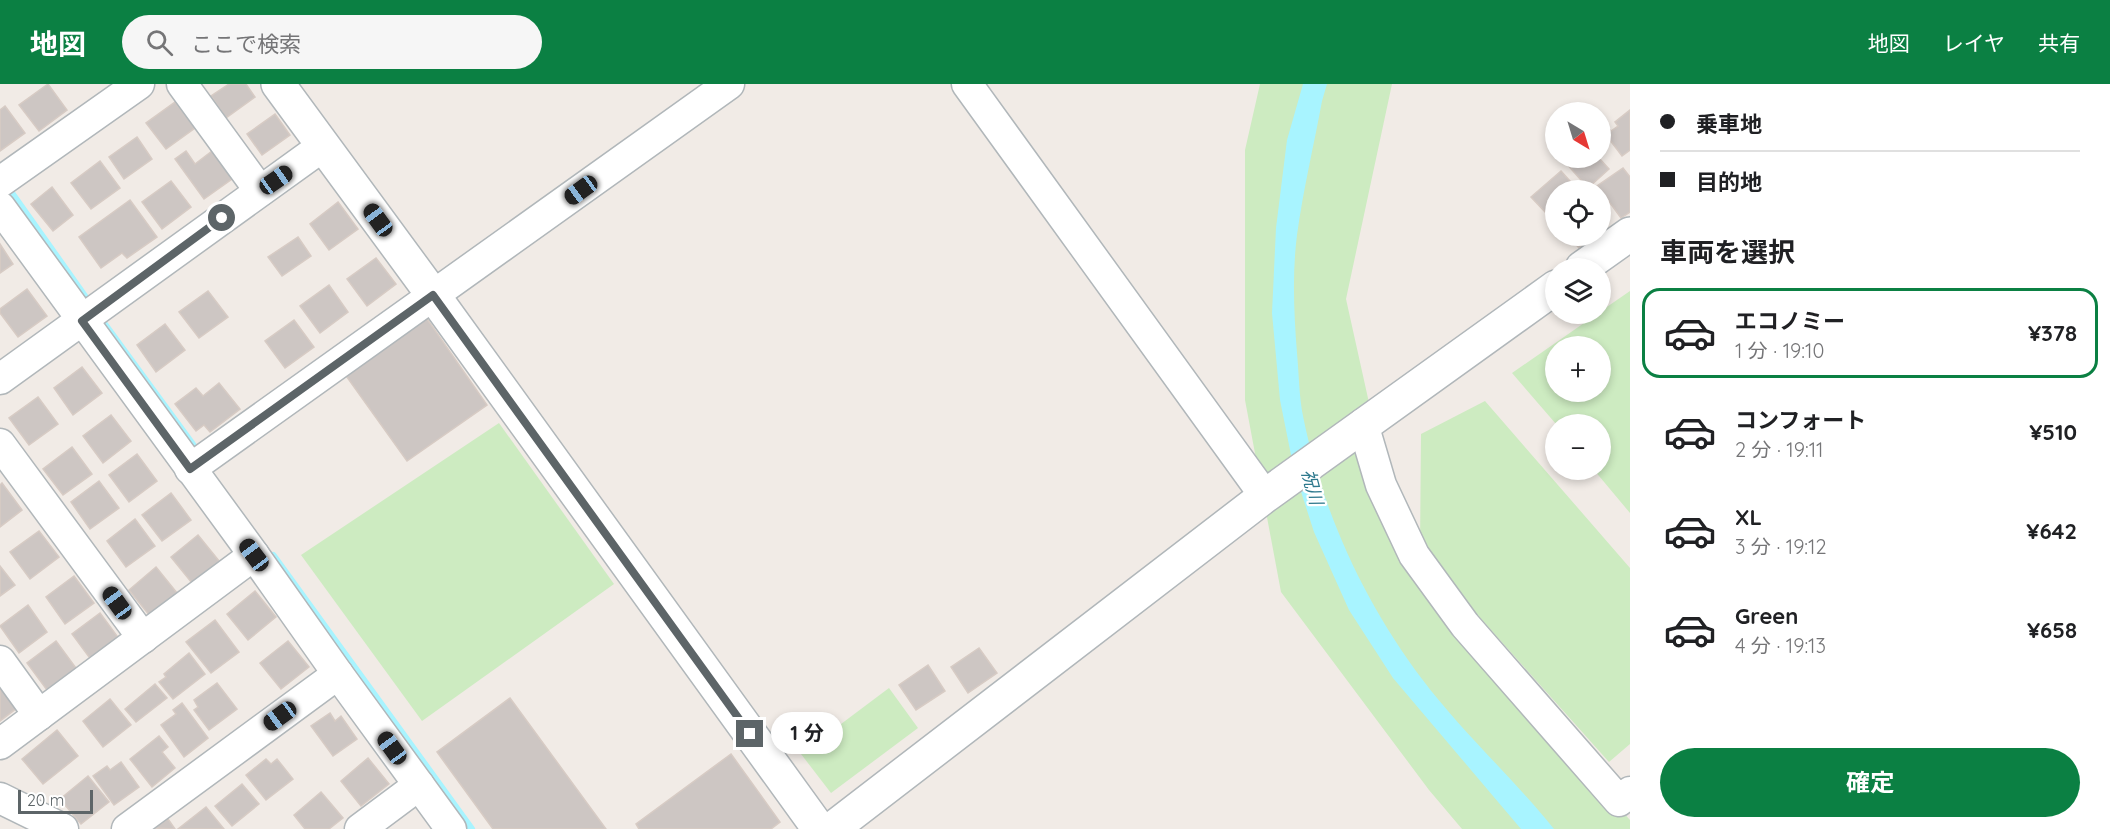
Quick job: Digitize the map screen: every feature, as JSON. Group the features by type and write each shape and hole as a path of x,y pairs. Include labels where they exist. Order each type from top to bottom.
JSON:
{"street":[{"path":"6,178 139,84"},
{"path":"182,84 260,191"},
{"path":"278,84 819,829"},
{"path":"190,469 729,84"},
{"path":"967,84 1265,496"},
{"path":"0,379 323,146"},
{"path":"0,207 451,829"},
{"path":"1596,258 1630,234"},
{"path":"832,829 1265,496 1545,295"},
{"path":"1351,432 1382,485 1414,555 1465,625 1619,801 1630,792"},
{"path":"0,444 143,638"},
{"path":"0,744 254,555"},
{"path":"0,661 39,715"},
{"path":"127,829 338,674"},
{"path":"360,829 419,785"},
{"path":"0,798 63,829"}],"green space":[{"path":"1260,84 1392,84 1346,299 1393,511 1420,549 1421,434 1485,401 1545,470 1545,480 1554,480 1630,568 1630,744 1609,762 1424,555 1514,692 1630,820 1630,829 1462,829 1429,790 1281,592 1245,400 1245,150"},
{"path":"1630,291 1630,513 1602,480 1611,480 1611,414 1547,414 1512,373 1545,350 1545,402 1611,402 1611,336 1565,336 1583,324 1611,324 1611,304"},
{"path":"499,423 614,584 422,721 301,555"},
{"path":"889,688 918,728 831,793 801,754"}],"water":[{"name":"祝川","path":"1303,84 1327,84 1302,201 1295,250 1294,279 1300,393 1311,451 1321,486 1364,587 1401,649 1437,699 1554,829 1521,829 1393,678 1349,610 1314,532 1294,470 1280,400 1272,313 1276,228 1287,140"}],"building":[{"path":"48,84 67,110 39,131 19,105"},
{"path":"229,84 246,84 255,97 226,118 211,96"},
{"path":"175,102 195,128 166,149 146,123"},
{"path":"5,106 25,133 0,151 0,110"},
{"path":"1630,110 1630,150 1622,156 1611,142 1611,131 1618,126 1615,122"},
{"path":"275,114 290,135 262,155 247,134"},
{"path":"137,137 152,159 124,179 109,157"},
{"path":"186,151 195,164 212,151 232,179 204,199 175,159"},
{"path":"100,161 120,188 91,209 71,183"},
{"path":"1570,168 1609,169 1597,180 1581,180"},
{"path":"1623,168 1630,177 1630,212 1621,218 1611,204 1611,180 1606,180"},
{"path":"1561,171 1569,180 1551,180"},
{"path":"171,181 191,207 162,229 142,202"},
{"path":"1545,185 1545,212 1531,197"},
{"path":"52,187 73,215 53,231 31,204"},
{"path":"130,200 157,237 127,258 122,253 101,268 79,237"},
{"path":"338,202 358,229 329,250 310,224"},
{"path":"298,237 311,256 282,276 268,257"},
{"path":"0,244 13,264 0,273"},
{"path":"376,258 396,284 367,306 347,279"},
{"path":"329,285 348,312 320,333 300,306"},
{"path":"27,289 47,316 18,337 0,313 0,309"},
{"path":"208,291 228,317 199,338 179,312"},
{"path":"425,316 487,405 407,461 344,373"},
{"path":"294,320 314,347 285,368 265,341"},
{"path":"165,324 185,350 156,372 137,345"},
{"path":"82,367 102,393 73,415 54,388"},
{"path":"219,383 240,409 210,432 204,425 196,431 175,404 196,388 203,396"},
{"path":"38,397 58,424 29,445 9,418"},
{"path":"111,415 131,441 103,463 83,436"},
{"path":"72,447 92,474 63,495 43,469"},
{"path":"137,454 157,481 129,502 109,475"},
{"path":"99,481 119,508 90,529 71,502"},
{"path":"2,483 22,510 0,527 0,485"},
{"path":"171,493 191,520 162,541 142,515"},
{"path":"135,519 155,546 126,567 107,541"},
{"path":"39,531 59,557 30,579 10,552"},
{"path":"198,535 219,561 192,583 171,557"},
{"path":"0,566 15,585 0,596"},
{"path":"156,567 177,593 150,616 129,590"},
{"path":"74,576 94,603 65,624 46,597"},
{"path":"255,591 276,617 248,640 227,614"},
{"path":"28,605 47,632 19,653 0,626"},
{"path":"100,613 120,640 92,661 72,634"},
{"path":"215,620 239,652 211,673 186,642"},
{"path":"56,641 76,668 47,690 27,663"},
{"path":"288,641 309,667 281,689 260,663"},
{"path":"979,648 997,673 968,693 951,667"},
{"path":"189,653 205,674 173,699 159,682 166,677 164,674"},
{"path":"928,665 945,691 916,710 899,685"},
{"path":"217,683 237,709 209,730 194,710 198,707 194,700"},
{"path":"155,684 167,698 136,722 125,709"},
{"path":"0,685 17,708 0,721"},
{"path":"510,698 606,829 493,829 437,752"},
{"path":"110,699 131,725 103,747 83,721"},
{"path":"182,703 208,738 184,757 161,725 176,714 173,710"},
{"path":"330,713 335,721 341,716 357,739 333,756 311,726"},
{"path":"57,730 78,756 43,784 22,759"},
{"path":"159,736 168,747 162,752 175,768 152,787 130,759"},
{"path":"731,754 780,822 771,829 639,829 636,824"},
{"path":"368,758 389,784 361,806 341,781"},
{"path":"266,759 271,764 277,759 293,779 266,800 246,775"},
{"path":"121,762 139,787 114,805 93,776 107,766 110,770"},
{"path":"88,776 109,802 81,824 60,799"},
{"path":"242,784 259,804 232,826 215,806"},
{"path":"321,792 343,818 329,829 305,829 294,815"},
{"path":"206,807 224,829 178,829"},
{"path":"168,819 175,829 155,828"}],"waterway":[{"path":"6,186 91,306"},
{"path":"98,316 199,454"},
{"path":"273,556 471,829"}],"route":[{"path":"222,218 82,321 190,469 433,295 750,734"}]}
